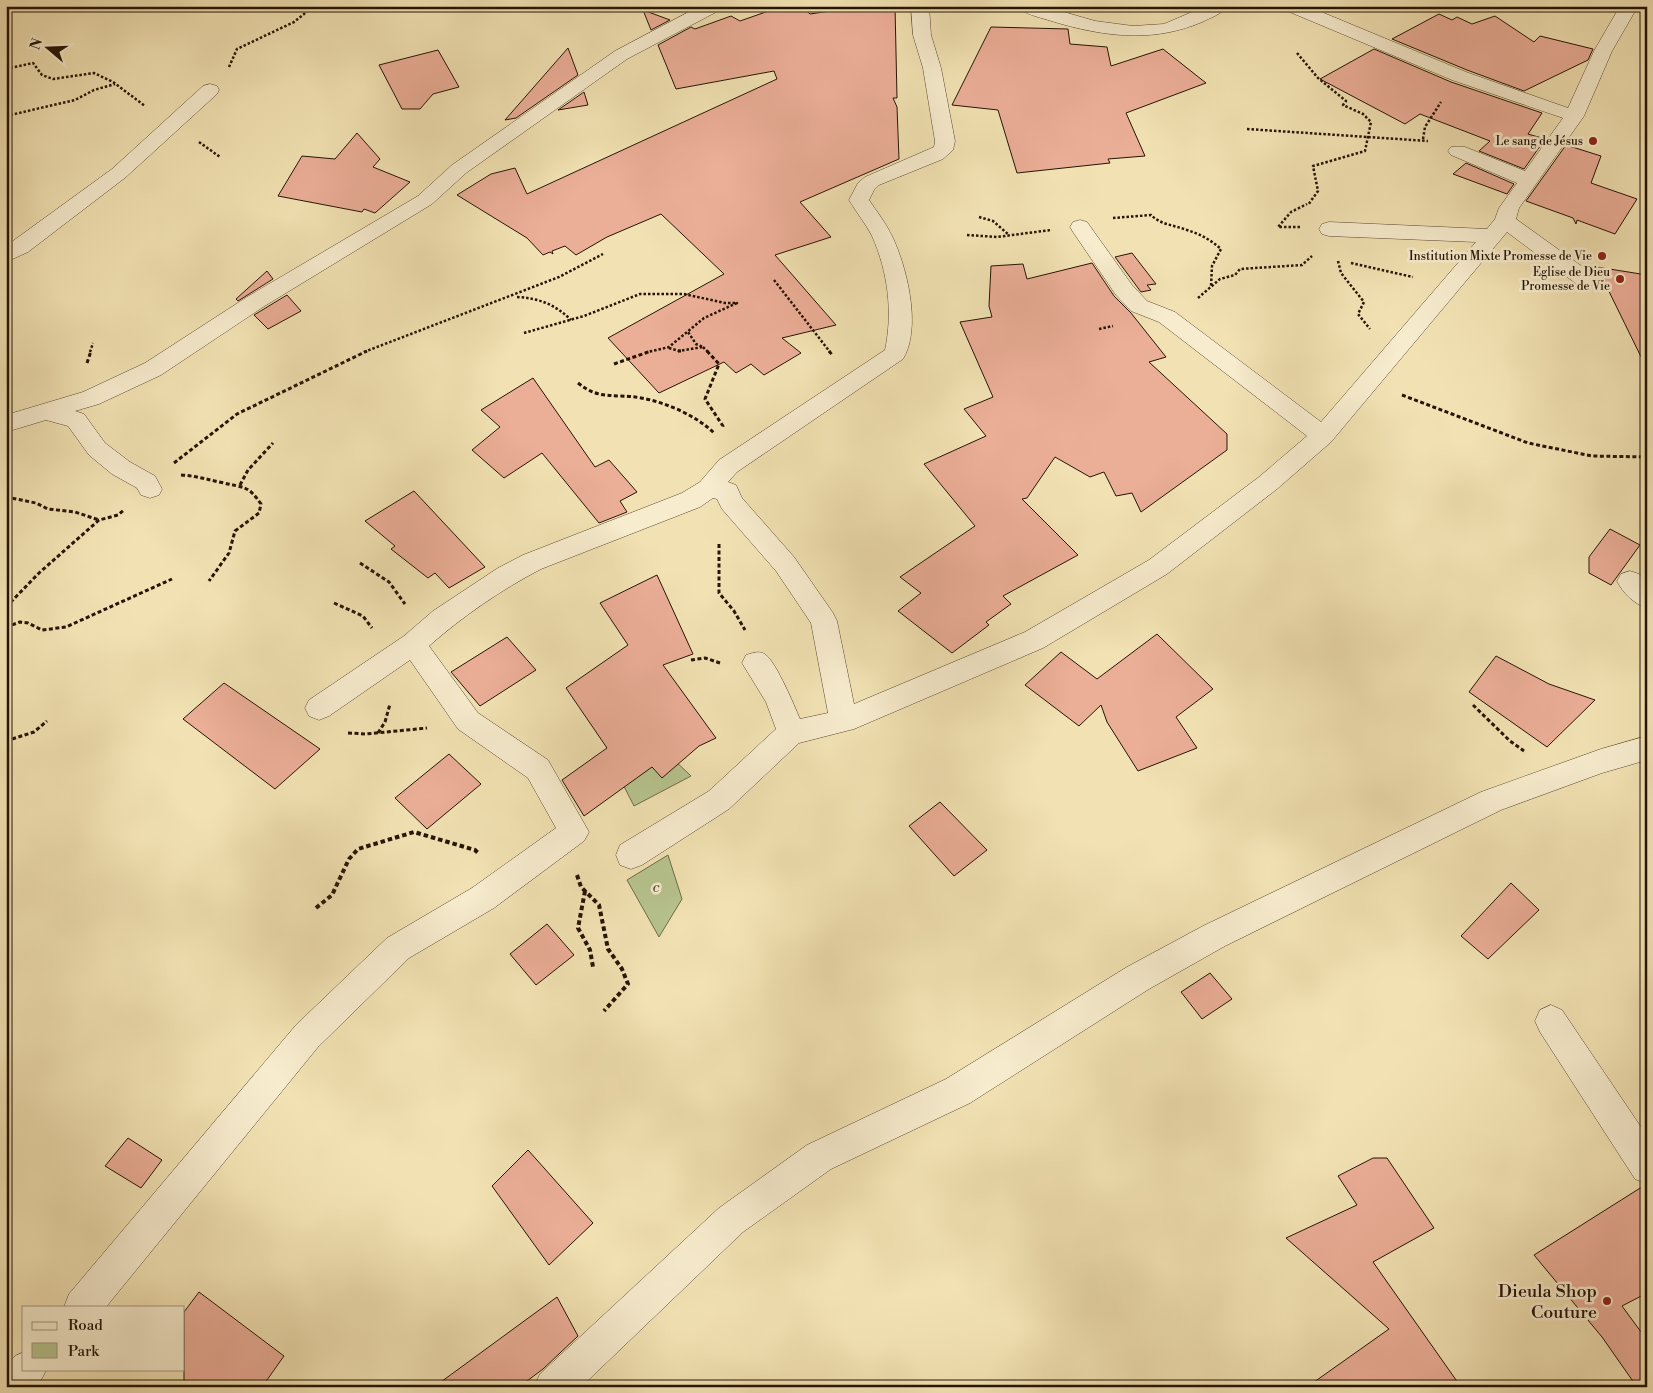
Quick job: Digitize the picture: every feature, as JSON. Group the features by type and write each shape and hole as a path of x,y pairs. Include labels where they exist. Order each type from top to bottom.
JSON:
{"street":[{"path":"6,424 91,398 153,369 256,302 425,200 459,169 621,55 714,6"},
{"path":"319,708 413,644 442,619 515,571 682,503 709,488 728,466 895,354 901,326 898,285 882,236 859,200 865,187 872,181 936,156 943,150 945,141 932,68 922,35 920,6"},
{"path":"1026,6 1048,15 1127,30 1165,29 1219,6"},
{"path":"1291,6 1459,76 1574,116"},
{"path":"631,856 719,800 791,733 844,721 1034,640 1158,568 1268,483 1323,436 1367,386 1371,378 1392,357 1498,228 1528,180 1574,116 1603,51 1629,6"},
{"path":"6,255 21,247 119,173 210,90"},
{"path":"1458,151 1528,180"},
{"path":"1080,227 1124,290 1138,306 1167,316 1323,436"},
{"path":"1329,229 1498,228 1586,280"},
{"path":"46,412 76,420 98,449 121,468 146,482 157,481"},
{"path":"709,488 726,491 732,502 785,564 824,621 844,721"},
{"path":"83,1306 307,1036 398,948 483,898 574,832 538,769 468,721 413,644"},
{"path":"756,663 778,698 791,733"},
{"path":"553,1387 731,1220 819,1157 958,1090 1138,978 1214,936 1490,801 1559,776 1647,748"},
{"path":"1551,1021 1647,1167"},
{"path":"13,1387 27,1370"}],"path":[{"path":"210,90 234,59 237,49 294,22 314,6"},
{"path":"6,69 33,63 42,75 53,79 94,73 116,84 145,105 159,136"},
{"path":"1423,139 1430,118 1459,76"},
{"path":"6,116 75,100 94,90 116,84"},
{"path":"1247,129 1423,139 1458,151"},
{"path":"967,235 986,237 1009,235 1080,227 1119,217 1151,215 1162,224 1181,228 1213,241 1221,249 1212,266 1211,286"},
{"path":"979,217 993,221 1009,235"},
{"path":"1156,312 1189,305 1220,279 1235,274 1240,269 1302,266 1317,252"},
{"path":"6,607 39,573 99,520 118,515 237,414 351,358 559,277 603,254"},
{"path":"1338,261 1408,275 1450,288"},
{"path":"774,280 830,355 859,377"},
{"path":"524,333 571,320 640,294 684,294 725,303 737,303 704,318 669,347"},
{"path":"517,296 532,297 548,303 564,312 571,320"},
{"path":"688,332 696,344 703,347 720,364 705,399 722,426 719,446 728,466"},
{"path":"614,364 662,347 669,347 678,351 703,347"},
{"path":"1371,378 1390,390 1432,408 1528,443 1592,456 1647,456"},
{"path":"578,383 588,393 609,397 643,398 703,425 712,430 720,439"},
{"path":"240,484 248,470 273,443"},
{"path":"157,481 205,478 226,484 240,484 261,504 260,513 234,531 234,540 229,553 209,581"},
{"path":"6,497 36,503 48,509 75,512 99,520"},
{"path":"738,508 730,517 720,538 719,593 734,611 752,643 756,663"},
{"path":"360,563 389,582 399,598 418,618 442,619"},
{"path":"6,628 15,621 30,622 42,630 66,627 172,579"},
{"path":"334,603 363,616 369,622 373,629 373,648 388,661"},
{"path":"1473,705 1510,741 1559,776"},
{"path":"343,732 384,732 432,727 452,720 468,721"},
{"path":"6,741 34,732 47,721"},
{"path":"316,908 332,895 349,859 358,849 414,832 475,850 485,861 483,898"},
{"path":"564,839 581,888 599,905 608,949 622,969 628,984 604,1011"},
{"path":"585,890 578,928 590,950 593,967"}],"green space":[{"path":"650,737 691,776 634,806 614,767"},
{"name":"c","path":"668,855 682,899 659,937 627,880"}],"building":[{"path":"783,6 801,6 810,14 864,6 895,6 897,98 893,98 897,107 899,159 800,202 831,237 775,255 836,325 782,338 801,353 764,375 751,364 736,373 724,362 659,393 608,338 724,274 661,214 607,237 576,255 565,246 552,251 553,254 550,252 543,255 527,238 457,195 491,174 515,168 527,194 777,79 774,71 676,89 658,45 691,27 695,29 731,16 740,21"},
{"path":"643,10 670,20 651,30"},
{"path":"1439,14 1452,20 1457,17 1472,24 1495,16 1534,42 1540,36 1593,49 1588,60 1524,91 1392,39"},
{"path":"991,27 1068,29 1070,44 1107,47 1111,66 1163,49 1206,83 1126,113 1145,156 1108,159 1110,163 1017,173 998,110 952,105"},
{"path":"568,48 578,75 516,118 505,120"},
{"path":"1374,49 1451,82 1542,113 1528,134 1545,139 1524,169 1479,151 1490,141 1420,114 1405,124 1320,79"},
{"path":"438,50 459,87 433,94 420,109 402,109 379,65"},
{"path":"584,92 588,105 558,110"},
{"path":"357,133 380,159 373,167 410,182 375,213 364,209 362,212 278,196 302,156 335,159"},
{"path":"1566,145 1601,156 1591,183 1637,199 1615,234 1577,220 1576,224 1573,218 1526,201"},
{"path":"1466,163 1514,184 1507,194 1453,174"},
{"path":"1132,253 1156,284 1147,285 1151,290 1141,292 1115,257"},
{"path":"1092,263 1114,296 1131,313 1166,357 1149,362 1227,434 1227,450 1141,512 1132,493 1116,496 1104,472 1090,477 1055,457 1027,498 1022,499 1078,555 1003,596 1011,604 986,622 989,625 952,653 898,611 921,593 900,577 975,526 924,464 986,436 964,409 993,397 960,322 992,317 989,306 991,266 1023,264 1027,279"},
{"path":"1597,267 1647,275 1647,369"},
{"path":"267,271 273,279 238,301 236,299"},
{"path":"287,295 301,311 268,329 254,315"},
{"path":"533,378 595,467 609,460 637,492 620,501 627,512 599,523 542,453 504,478 472,450 500,427 481,410"},
{"path":"414,491 485,567 449,588 435,573 428,578 391,549 395,546 365,521"},
{"path":"1610,529 1640,545 1611,585 1589,573 1589,557"},
{"path":"657,575 693,654 663,665 716,738 699,746 662,778 652,767 584,816 562,780 607,748 566,688 628,645 600,603"},
{"path":"1157,634 1213,689 1176,717 1197,748 1138,771 1107,722 1101,705 1079,726 1025,685 1061,652 1097,679"},
{"path":"507,637 536,670 480,706 451,672"},
{"path":"1496,656 1549,684 1595,700 1547,747 1469,692"},
{"path":"224,683 320,749 275,789 183,719"},
{"path":"449,754 481,784 427,829 395,798"},
{"path":"940,802 987,850 954,876 909,826"},
{"path":"1511,883 1539,910 1488,959 1461,936"},
{"path":"547,924 574,955 536,985 510,954"},
{"path":"1210,973 1232,999 1202,1019 1181,992"},
{"path":"128,1138 162,1160 141,1188 105,1166"},
{"path":"528,1150 593,1223 549,1265 492,1186"},
{"path":"1373,1158 1387,1158 1434,1228 1373,1262 1461,1387 1307,1387 1389,1329 1286,1238 1357,1205 1338,1176"},
{"path":"1645,1185 1647,1186 1647,1293 1622,1306 1647,1340 1647,1387 1637,1387 1602,1337 1534,1255"},
{"path":"199,1292 284,1356 262,1387 184,1387 185,1311"},
{"path":"557,1297 578,1336 543,1369 519,1387 434,1387"}],"place":[{"name":"Le sang de Jésus","path":"1593,141"},
{"name":"Institution Mixte Promesse de Vie","path":"1602,256"},
{"name":"Eglise de Dieu Promesse de Vie","path":"1620,279"},
{"name":"Dieula Shop Couture","path":"1607,1301"}]}
